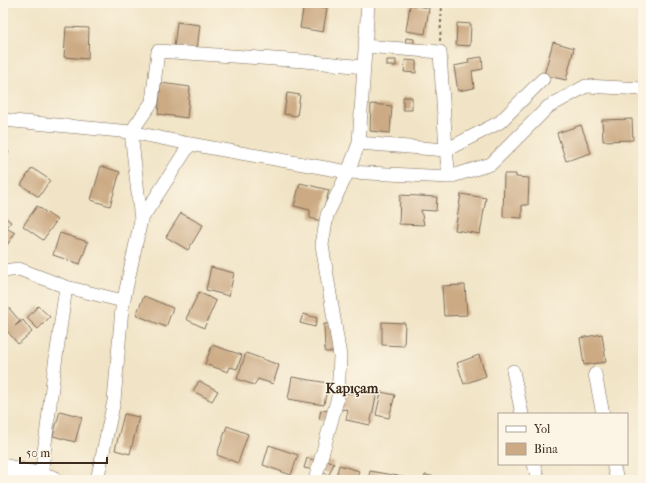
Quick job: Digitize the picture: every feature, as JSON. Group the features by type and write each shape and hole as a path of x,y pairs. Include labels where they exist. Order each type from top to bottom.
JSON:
{"street":[{"path":"315,480 338,397 340,356 322,245 327,215 348,172 359,143 368,3"},
{"path":"365,46 440,52 446,150 450,177"},
{"path":"97,480 114,401 123,301 140,220 131,132 152,102 158,51 304,61 364,68"},
{"path":"359,143 446,150 500,122 543,79"},
{"path":"3,120 131,132 348,172 450,177 491,164 548,106 586,86 643,89"},
{"path":"140,220 190,144"},
{"path":"3,271 19,269 66,287 123,301"},
{"path":"3,468 47,478 54,371 66,287"},
{"path":"513,371 522,413"},
{"path":"595,374 603,413"},
{"path":"534,465 538,480"},
{"path":"613,465 617,480"}],"path":[{"path":"440,52 442,3"}],"building":[{"path":"304,4 327,8 323,32 300,28"},
{"path":"410,5 429,8 425,34 406,31"},
{"path":"177,22 200,25 197,50 174,48"},
{"path":"457,23 471,24 470,46 456,45"},
{"path":"66,27 89,28 88,59 64,57"},
{"path":"406,38 414,39 414,47 405,46"},
{"path":"553,42 574,48 566,80 544,75"},
{"path":"482,57 483,69 472,71 474,88 458,91 454,66 469,63 468,59"},
{"path":"387,60 396,60 396,66 387,66"},
{"path":"405,60 416,61 416,73 404,72"},
{"path":"161,83 190,87 187,118 158,114"},
{"path":"287,93 300,95 297,116 284,114"},
{"path":"403,97 412,97 412,110 403,110"},
{"path":"371,104 392,106 390,133 370,131"},
{"path":"632,119 633,140 603,141 602,120"},
{"path":"581,125 591,153 566,161 557,133"},
{"path":"3,148 9,152 3,161"},
{"path":"101,166 120,172 110,206 91,200"},
{"path":"32,168 50,180 39,197 21,185"},
{"path":"504,174 516,174 516,177 529,178 528,205 522,205 522,218 503,217"},
{"path":"300,183 329,190 321,221 310,218 310,210 294,206"},
{"path":"461,194 486,198 480,234 455,230"},
{"path":"400,195 437,197 436,211 421,210 424,225 399,224"},
{"path":"37,206 57,220 43,240 23,226"},
{"path":"181,213 203,225 188,250 166,237"},
{"path":"3,216 11,222 8,226 3,222"},
{"path":"3,226 15,233 3,251"},
{"path":"60,233 88,242 80,264 53,255"},
{"path":"211,267 234,273 229,296 206,290"},
{"path":"465,285 467,315 444,316 442,286"},
{"path":"199,292 216,301 204,328 186,319"},
{"path":"144,296 173,308 166,327 136,315"},
{"path":"38,306 50,317 38,329 27,318"},
{"path":"8,307 20,321 15,326 23,320 32,332 18,344 3,326 3,311"},
{"path":"303,314 317,318 315,327 300,323"},
{"path":"382,322 405,323 404,346 382,345"},
{"path":"324,324 334,324 336,352 325,352"},
{"path":"602,334 606,362 584,365 580,338"},
{"path":"212,345 242,355 237,369 230,367 228,372 205,364"},
{"path":"246,353 279,365 273,384 258,379 254,385 237,379"},
{"path":"479,355 486,376 464,384 457,363"},
{"path":"292,377 328,383 324,405 288,399"},
{"path":"199,381 218,391 212,401 193,391"},
{"path":"354,387 377,392 370,425 346,420 348,409 339,410 343,392 353,394"},
{"path":"381,392 395,395 389,418 376,415"},
{"path":"321,410 329,411 327,420 319,419"},
{"path":"60,411 82,417 75,442 53,436"},
{"path":"124,414 139,417 130,454 115,450"},
{"path":"227,426 248,434 238,463 217,455"},
{"path":"269,445 298,455 291,475 263,465"},
{"path":"307,458 317,461 314,470 304,468"},
{"path":"326,460 334,463 329,475 322,472"},
{"path":"339,465 359,471 356,480 335,480"},
{"path":"370,471 403,477 402,480 368,480"},
{"path":"425,475 448,479 448,480 424,480"}],"district":[{"name":"Kapıçam","path":"352,388"}]}
